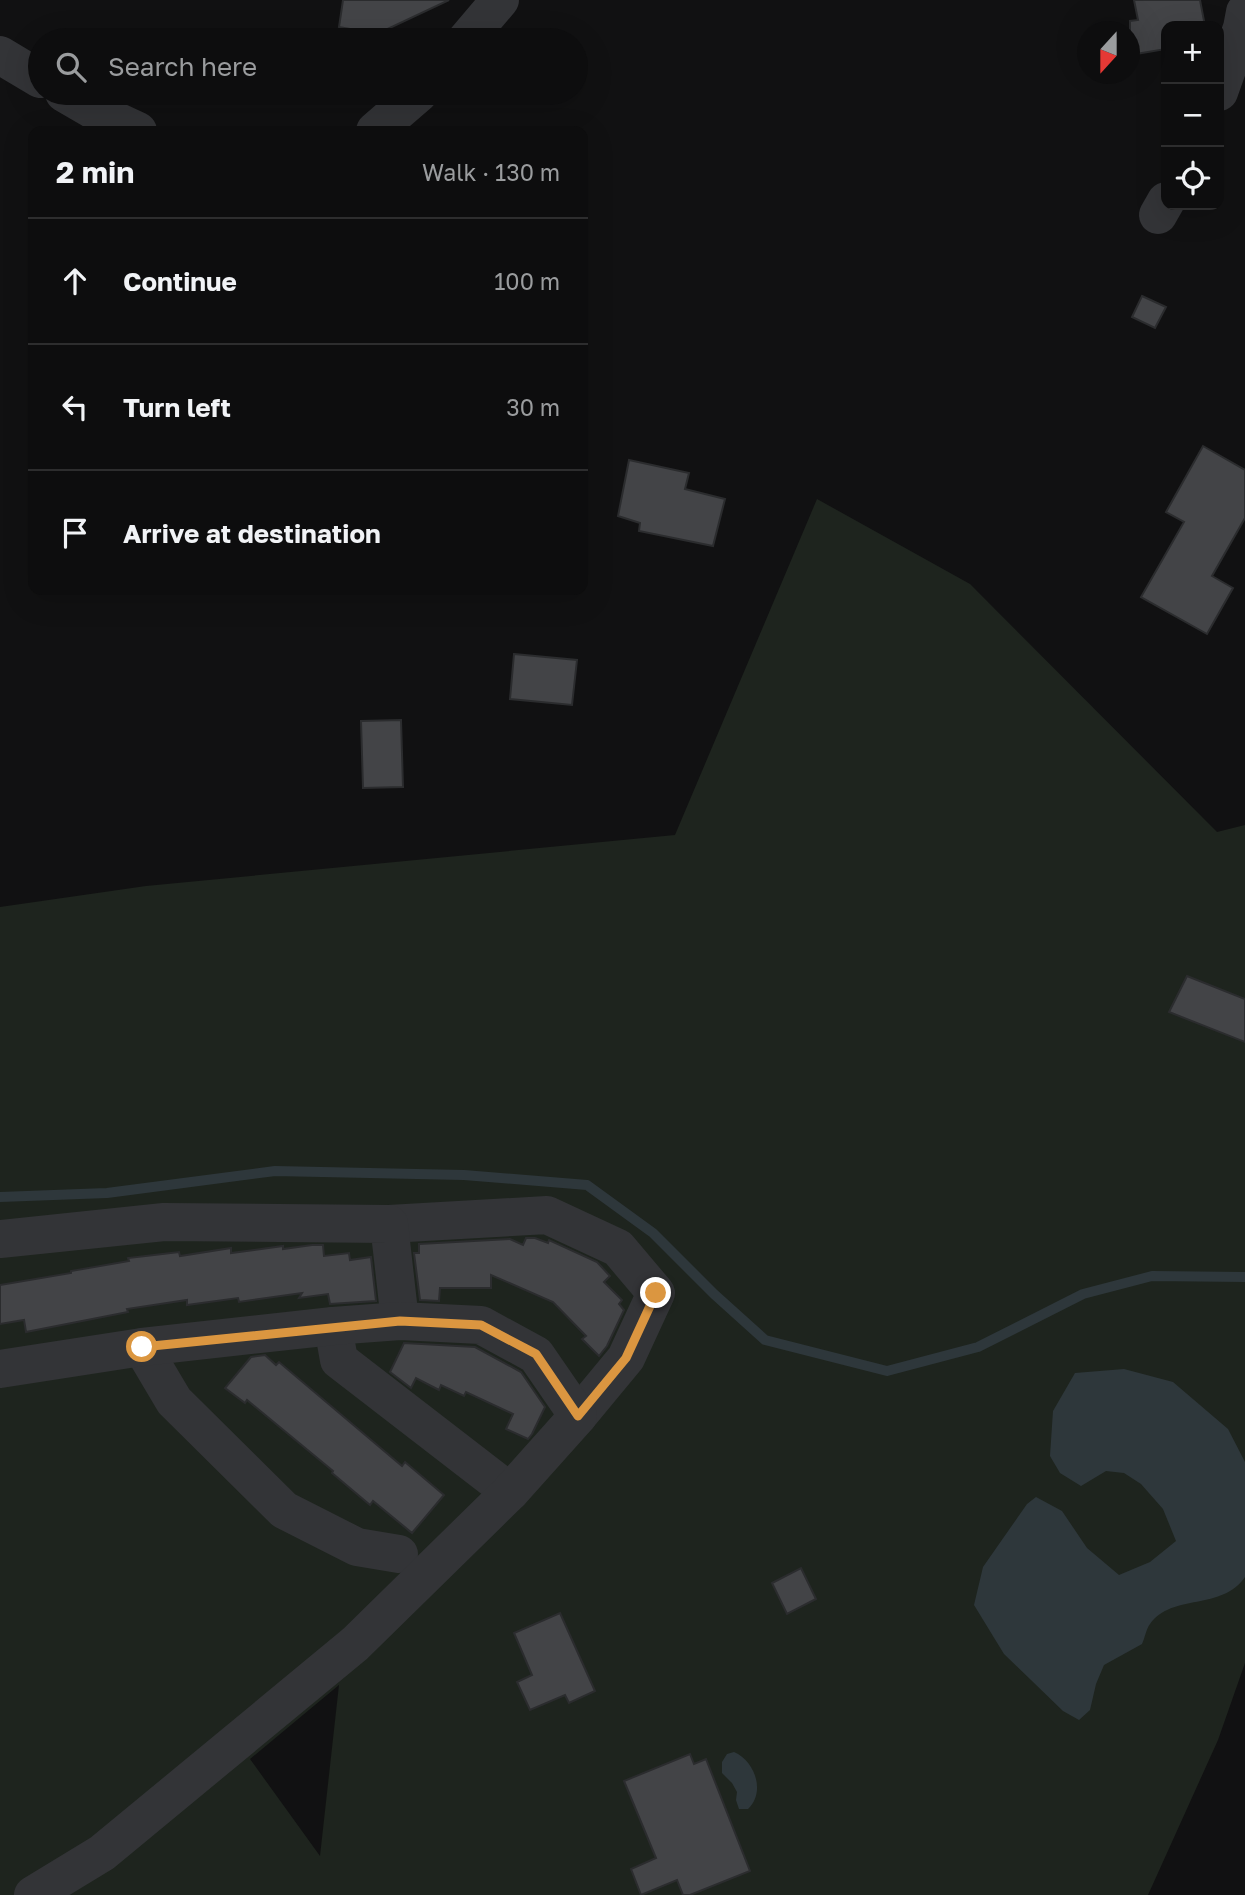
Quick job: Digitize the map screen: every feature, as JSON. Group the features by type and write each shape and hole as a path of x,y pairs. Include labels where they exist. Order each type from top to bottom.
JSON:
{"street":[{"path":"476,28 500,0"},
{"path":"1222,84 1245,12"},
{"path":"0,55 28,72"},
{"path":"85,105 127,126"},
{"path":"381,126 405,105"},
{"path":"0,1239 164,1222 389,1224 547,1215 618,1248 656,1293 626,1358 578,1416 510,1492 355,1644 102,1853 33,1895"},
{"path":"389,1224 400,1321"},
{"path":"0,1369 142,1347 333,1326 400,1321 481,1325 536,1354 578,1416"},
{"path":"333,1326 340,1360 510,1492"},
{"path":"142,1347 174,1401 284,1510 357,1547 399,1554"}],"shaded area":[{"path":"817,499 970,584 1217,832 1245,825 1245,1663 1218,1740 1148,1895 0,1895 0,907 146,886 675,835","holes":["339,1685 320,1856 250,1759"]},
{"path":"1124,1369 1173,1382 1228,1429 1245,1462 1245,1577 1235,1588 1224,1594 1171,1608 1159,1614 1149,1626 1142,1644 1104,1665 1090,1710 1079,1720 1063,1711 1004,1654 974,1605 983,1567 1027,1504 1036,1497 1062,1511 1087,1548 1119,1575 1150,1562 1176,1541 1163,1509 1141,1484 1124,1473 1106,1471 1081,1486 1060,1473 1050,1456 1053,1411 1075,1373"},
{"path":"734,1752 748,1762 756,1778 756,1794 748,1809 739,1809 737,1792 722,1773 722,1762 727,1754"}],"building":[{"path":"343,0 449,0 390,28 339,27"},
{"path":"1134,0 1200,0 1204,21 1161,21 1161,50 1140,53 1140,21 1130,21 1138,20"},
{"path":"1142,296 1166,307 1155,328 1132,317"},
{"path":"1203,446 1245,470 1245,518 1212,576 1233,588 1207,634 1141,597 1184,522 1166,512"},
{"path":"629,460 689,473 685,489 725,499 713,546 639,531 640,523 618,516"},
{"path":"514,654 577,660 572,705 510,699"},
{"path":"401,720 403,787 363,788 361,721"},
{"path":"1187,976 1245,999 1245,1042 1169,1012"},
{"path":"526,1238 548,1243 549,1240 597,1262 610,1276 604,1282 622,1300 619,1304 624,1310 607,1346 599,1356 582,1339 586,1336 553,1302 491,1275 491,1288 440,1288 439,1301 420,1300 414,1253 419,1253 419,1244 510,1239 523,1245"},
{"path":"323,1245 324,1256 349,1253 350,1260 371,1257 376,1301 330,1304 328,1294 299,1298 302,1293 239,1302 238,1298 187,1305 187,1300 127,1309 128,1312 26,1332 24,1320 0,1324 0,1285 129,1261 128,1258 179,1252 180,1256 231,1248 231,1253"},
{"path":"404,1343 475,1347 521,1372 545,1407 532,1434 528,1439 506,1429 513,1414 466,1392 464,1396 441,1385 439,1390 416,1378 411,1388 390,1372"},
{"path":"265,1355 276,1365 279,1362 402,1466 405,1462 444,1495 412,1533 373,1501 370,1505 247,1400 245,1403 225,1388 251,1357"},
{"path":"801,1568 816,1599 787,1614 772,1583"},
{"path":"560,1613 595,1691 569,1703 565,1695 530,1710 517,1682 532,1675 514,1633"},
{"path":"690,1754 694,1764 706,1759 750,1871 690,1895 683,1895 677,1880 641,1895 631,1869 656,1858 624,1781"}],"waterway":[{"path":"0,1197 107,1193 275,1171 464,1175 587,1185 653,1233 765,1340 887,1371 978,1347 1083,1294 1152,1276 1245,1277"}],"route":[{"path":"142,1347 400,1321 481,1325 536,1354 578,1416 626,1358 656,1293"}]}
